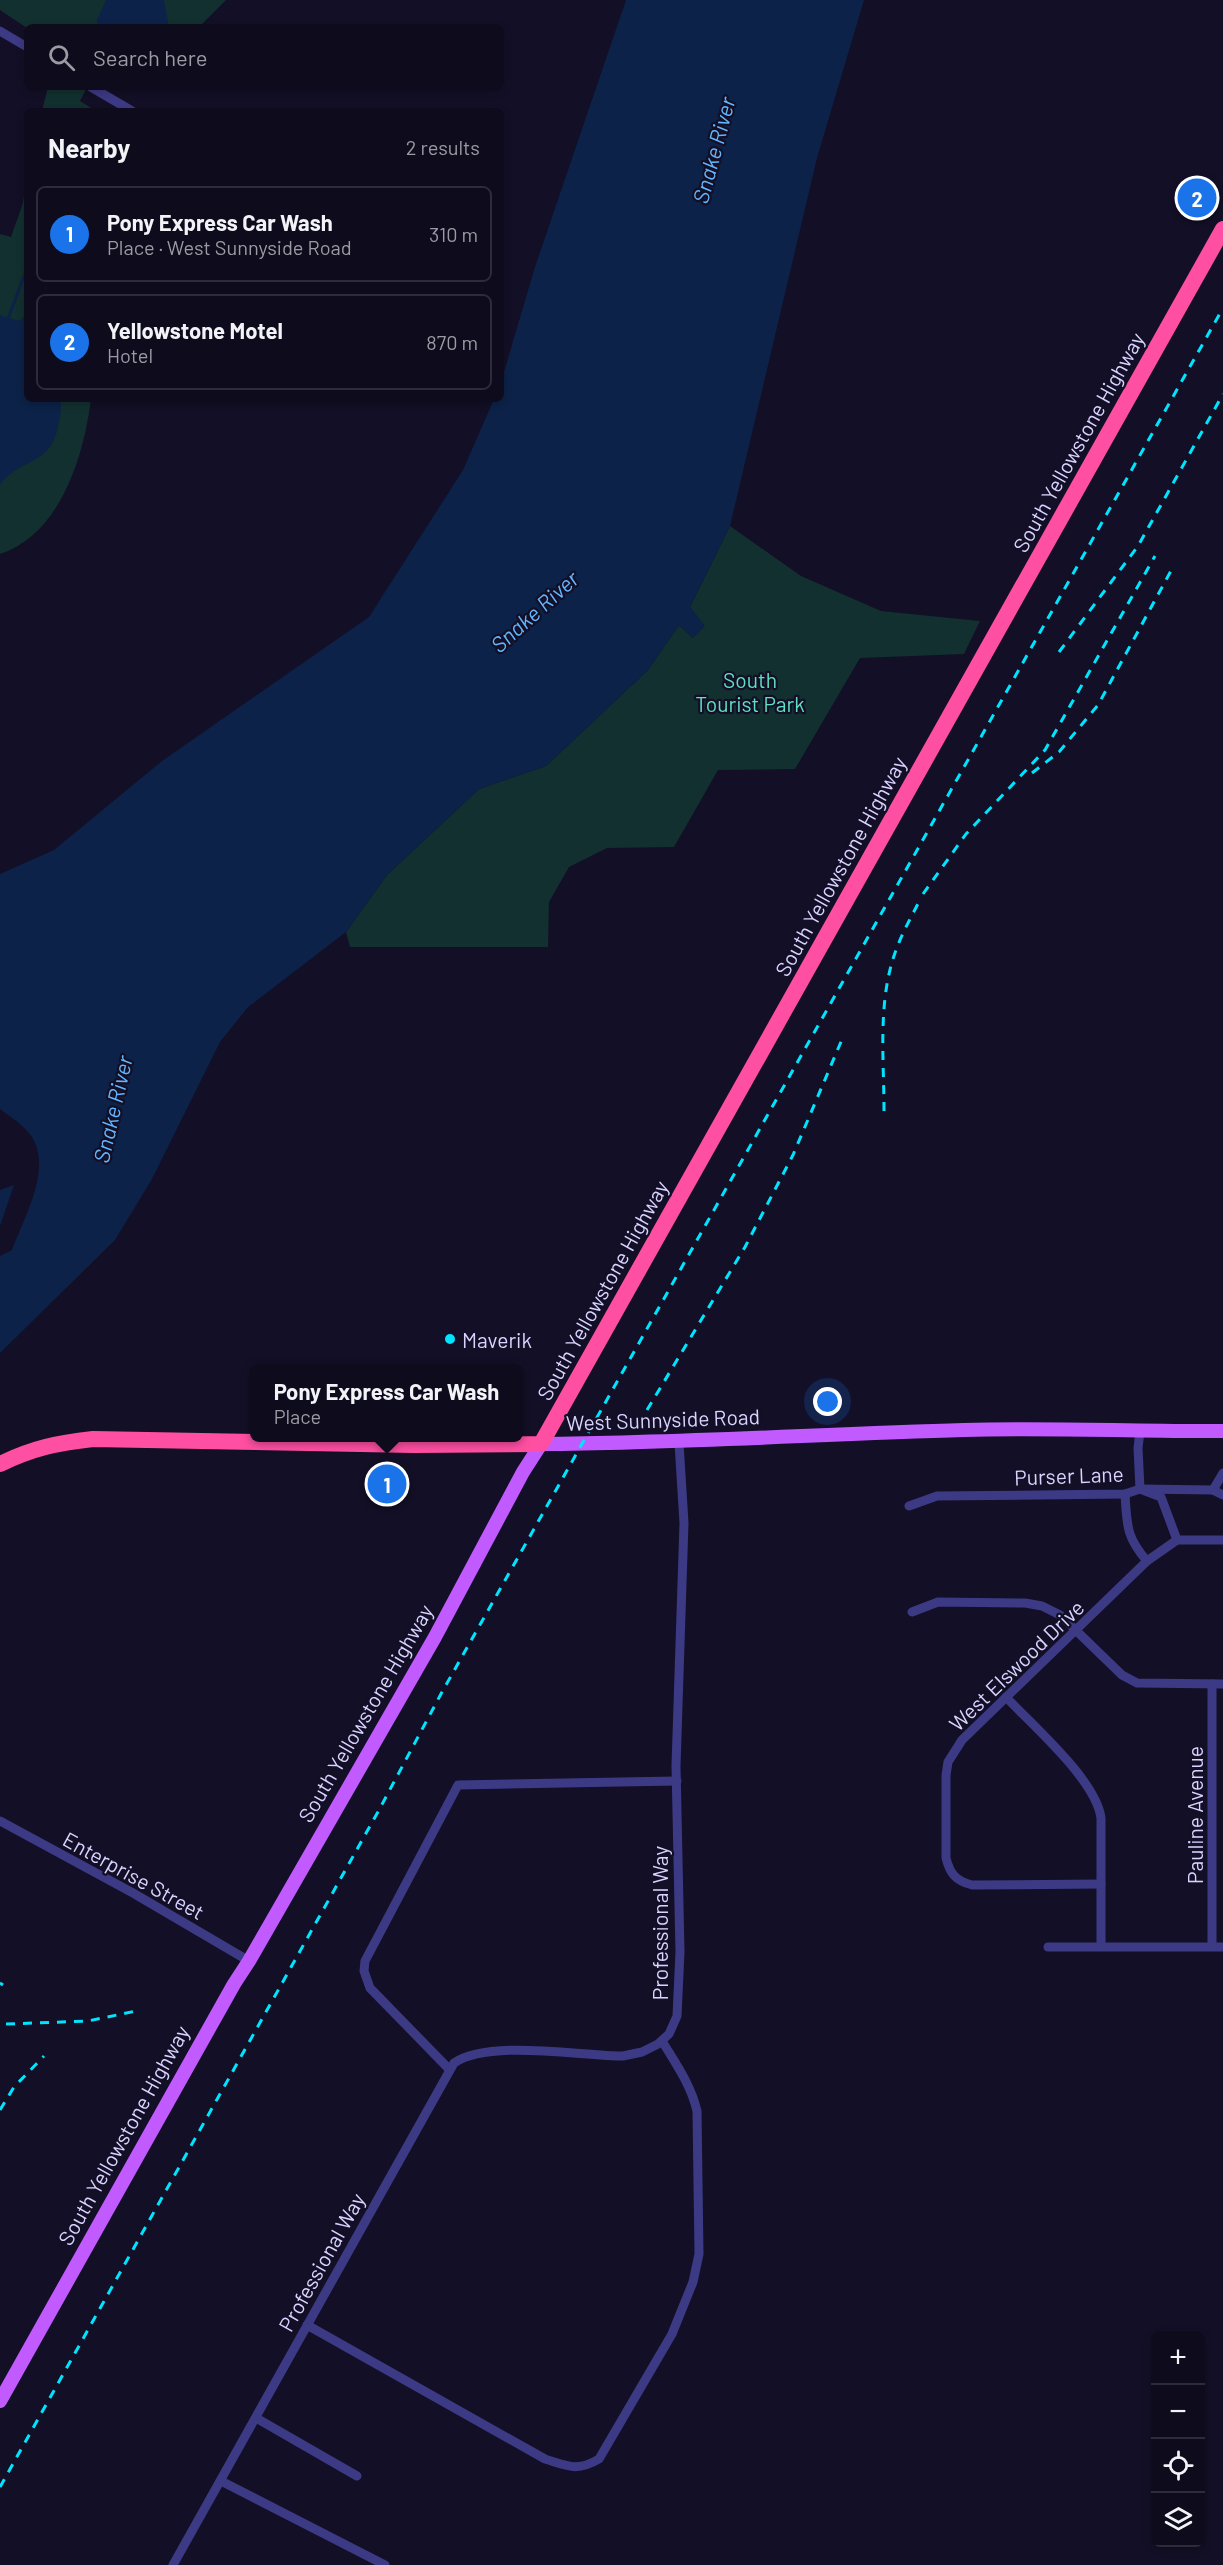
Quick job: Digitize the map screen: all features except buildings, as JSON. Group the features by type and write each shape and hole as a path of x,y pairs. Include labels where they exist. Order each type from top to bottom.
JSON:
{"highway":[{"name":"South Yellowstone Highway","path":"541,1444 1223,230"},
{"name":"West Sunnyside Road","path":"0,1464 28,1450 51,1444 93,1439 250,1442"},
{"name":"West Sunnyside Road","path":"262,1442 541,1444"}],"main road":[{"name":"West Sunnyside Road","path":"541,1444 679,1443 965,1430 1103,1428 1140,1431 1223,1431"},
{"name":"South Yellowstone Highway","path":"0,2401 234,1984 249,1962 435,1637 523,1472 541,1444"}],"street":[{"path":"0,31 24,45"},
{"path":"97,90 127,108"},
{"path":"1140,1431 1138,1448 1140,1489 1161,1497 1178,1540 1223,1540"},
{"name":"Professional Way","path":"662,2041 669,2034 677,2016 680,1952 677,1781 684,1523 679,1443"},
{"path":"1223,1473 1213,1490 1223,1495"},
{"name":"Purser Lane","path":"909,1506 937,1496 1125,1494 1140,1489 1213,1490"},
{"path":"1125,1494 1126,1524 1133,1545 1147,1561"},
{"name":"West Elswood Drive","path":"1101,1884 972,1885 959,1881 950,1871 946,1858 948,1762 962,1740 1006,1697 1076,1632 1147,1561 1178,1540"},
{"path":"912,1612 938,1602 1025,1603 1042,1606 1060,1615 1122,1675 1137,1683 1223,1684"},
{"name":"Pauline Avenue","path":"1212,1684 1212,1946"},
{"path":"1006,1697 1085,1781 1100,1804 1101,1946"},
{"path":"307,2325 545,2459 573,2467 586,2467 599,2459 672,2334 693,2282 699,2254 697,2111 693,2096 681,2071 662,2041 642,2052 623,2056 488,2051 463,2057 449,2069 370,1988 364,1971 365,1962 458,1785 677,1781"},
{"name":"Enterprise Street","path":"0,1821 133,1893 249,1962"},
{"path":"1048,1947 1223,1947"},
{"name":"Professional Way","path":"173,2565 449,2069"},
{"path":"256,2418 357,2476"},
{"path":"221,2481 385,2565"}],"green space":[{"path":"0,0 226,0 202,24 24,24 24,26 0,10"},
{"path":"47,90 86,90 80,101 91,108 43,108"},
{"path":"24,197 24,402 91,402 88,421 75,467 54,511 39,529 21,544 0,554 0,234 11,237"},
{"name":"South Tourist Park","path":"730,526 801,576 881,611 980,621 964,654 860,658 795,769 718,770 674,847 607,848 569,867 549,902 548,947 350,947 346,932 387,875 479,789 546,766 648,670 679,625 693,638 704,626 690,607"}],"water":[{"path":"106,0 164,0 168,24 99,24 97,20"},
{"name":"Snake River","path":"626,0 864,0 817,158 730,526 690,607 705,626 693,638 679,625 648,670 546,766 479,789 387,875 346,932 248,1007 220,1042 152,1179 115,1240 0,1353 0,1256 12,1250 30,1207 35,1191 39,1160 36,1146 29,1133 0,1109 0,874 54,850 162,761 369,617 463,470 493,402 504,402 504,372 535,267"},
{"path":"0,315 19,321 24,315 24,402 60,402 60,417 54,440 48,449 41,456 8,476 0,485"},
{"path":"14,1185 0,1226 0,1190"}],"waterway":[{"path":"8,319 24,276"}],"railway":[{"path":"0,2487 379,1810 442,1692 1223,308"},
{"path":"1059,652 1138,546 1223,394"},
{"path":"923,894 966,834 1045,750 1155,556"},
{"path":"1032,773 1059,752 1098,705 1173,567"},
{"path":"884,1111 883,1034 888,977 898,944 920,900"},
{"path":"647,1410 745,1247 793,1155 843,1037"},
{"path":"6,2024 88,2021 136,2011"},
{"path":"0,2110 14,2087 44,2056"}],"place":[{"name":"Yellowstone Motel","path":"1197,198"},
{"name":"Maverik","path":"450,1339"},
{"name":"Pony Express Car Wash","path":"387,1484"}]}
